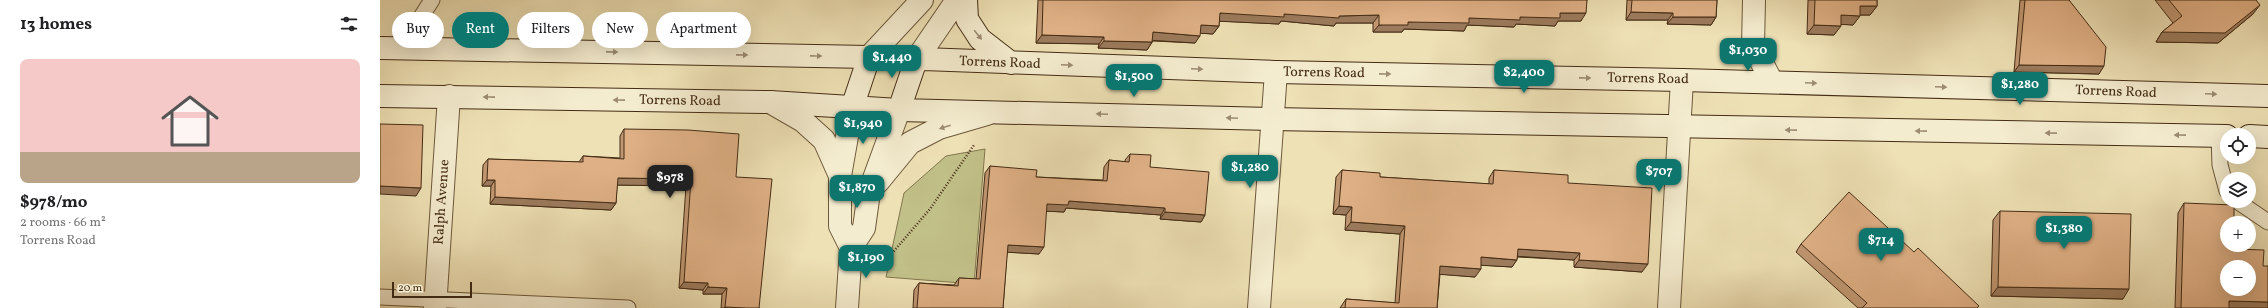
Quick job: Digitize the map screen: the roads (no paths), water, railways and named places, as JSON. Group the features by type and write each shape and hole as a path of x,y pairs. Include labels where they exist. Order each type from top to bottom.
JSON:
{"main road":[{"path":"851,248 840,226 840,176 852,108 869,57 922,0"},
{"path":"847,308 851,248 864,228 869,192 900,110 916,60 957,0"},
{"path":"966,0 967,19 980,39 1011,63"},
{"path":"1754,0 1753,46 1772,82"},
{"name":"Torrens Road","path":"380,48 392,48"},
{"name":"Torrens Road","path":"420,48 869,57 916,60 1276,72 1772,82 2268,96"},
{"path":"1259,308 1271,120 1276,72"},
{"path":"1669,308 1682,80"},
{"name":"Torrens Road","path":"380,96 770,102 900,110 996,111 1271,120 2220,136"},
{"name":"Ralph Avenue","path":"436,303 449,96"},
{"path":"770,102 803,121 824,140 840,176"},
{"path":"869,192 910,143 939,128 996,111"},
{"path":"2256,136 2268,136"}],"lane":[{"path":"424,12 432,0"},
{"path":"2247,208 2268,222"},
{"path":"380,297 436,303 628,308"}]}
